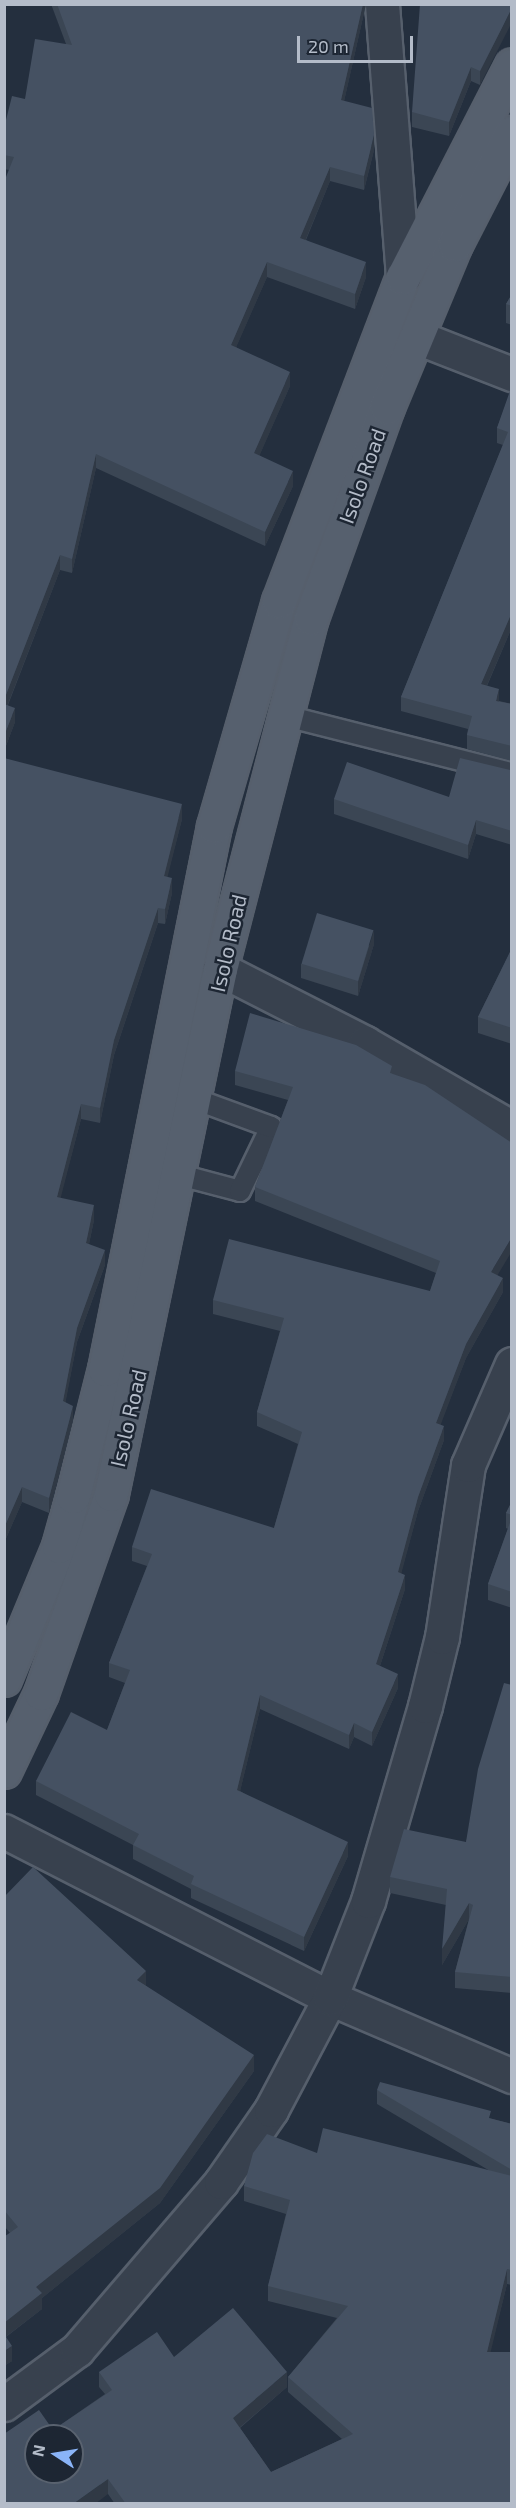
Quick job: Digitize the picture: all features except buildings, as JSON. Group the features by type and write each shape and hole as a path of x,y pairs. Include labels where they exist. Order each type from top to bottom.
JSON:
{"main road":[{"name":"Isolo Road","path":"4,1679 70,1506 105,1369 141,1172 214,826 256,673 303,528 403,277 512,65"},
{"name":"Isolo Road","path":"4,1772 40,1693 111,1494 180,1175 220,969 282,715 310,618 417,337 512,133"},
{"path":"141,1172 180,1175"}],"street":[{"path":"382,4 403,277"},
{"path":"417,337 512,374"},
{"path":"220,969 365,1043 512,1128"},
{"path":"4,2404 77,2349 221,2182 271,2110 330,1998 368,1901 425,1706 442,1637 468,1465 512,1364"},
{"path":"4,1831 330,1998 512,2076"}],"lane":[{"path":"282,715 512,773"},
{"path":"180,1175 240,1191 271,1127 195,1099"}]}
